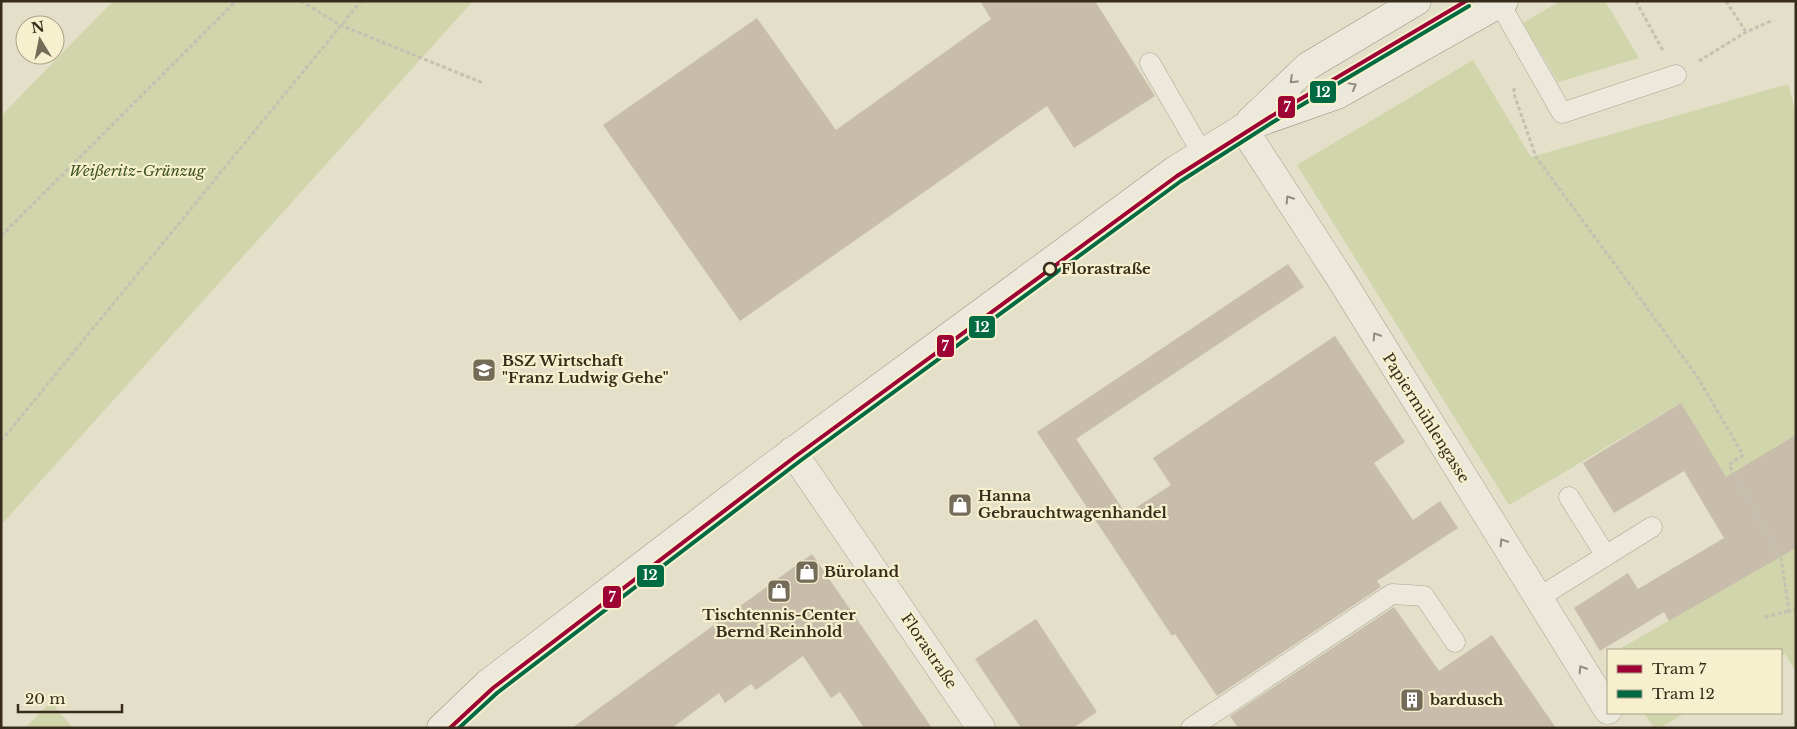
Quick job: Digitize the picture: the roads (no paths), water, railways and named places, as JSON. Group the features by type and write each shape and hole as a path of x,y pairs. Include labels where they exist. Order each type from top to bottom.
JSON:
{"street":[{"path":"1243,128 1308,66 1417,1"},
{"path":"441,728 487,684 792,451 1096,227 1202,153 1243,128 1337,95 1502,2"},
{"name":"Papiermühlengasse","path":"1243,128 1342,281 1607,708"},
{"name":"Florastraße","path":"792,451 981,728"},
{"name":"Papiermühlengasse","path":"1611,714 1619,728"}],"lane":[{"path":"1502,2 1562,113 1676,75"},
{"path":"1150,64 1202,153"},
{"path":"1569,497 1606,556"},
{"path":"1538,598 1652,527"},
{"path":"1191,728 1392,594 1424,596 1455,642"}],"tram line":[{"name":"7","path":"450,728 493,688 796,456 1177,176 1270,117 1466,1"},
{"name":"12","path":"459,728 497,693 800,461 1181,181 1273,122 1469,6"}],"place":[{"name":"Florastraße","path":"1050,269"},
{"name":"BSZ Wirtschaft \"Franz Ludwig Gehe\"","path":"484,370"},
{"name":"Hanna Gebrauchtwagenhandel","path":"960,505"},
{"name":"Büroland","path":"807,572"},
{"name":"Tischtennis-Center Bernd Reinhold","path":"779,591"},
{"name":"bardusch","path":"1412,700"}],"park label":[{"name":"Weißeritz-Grünzug","path":"137,171"}]}
